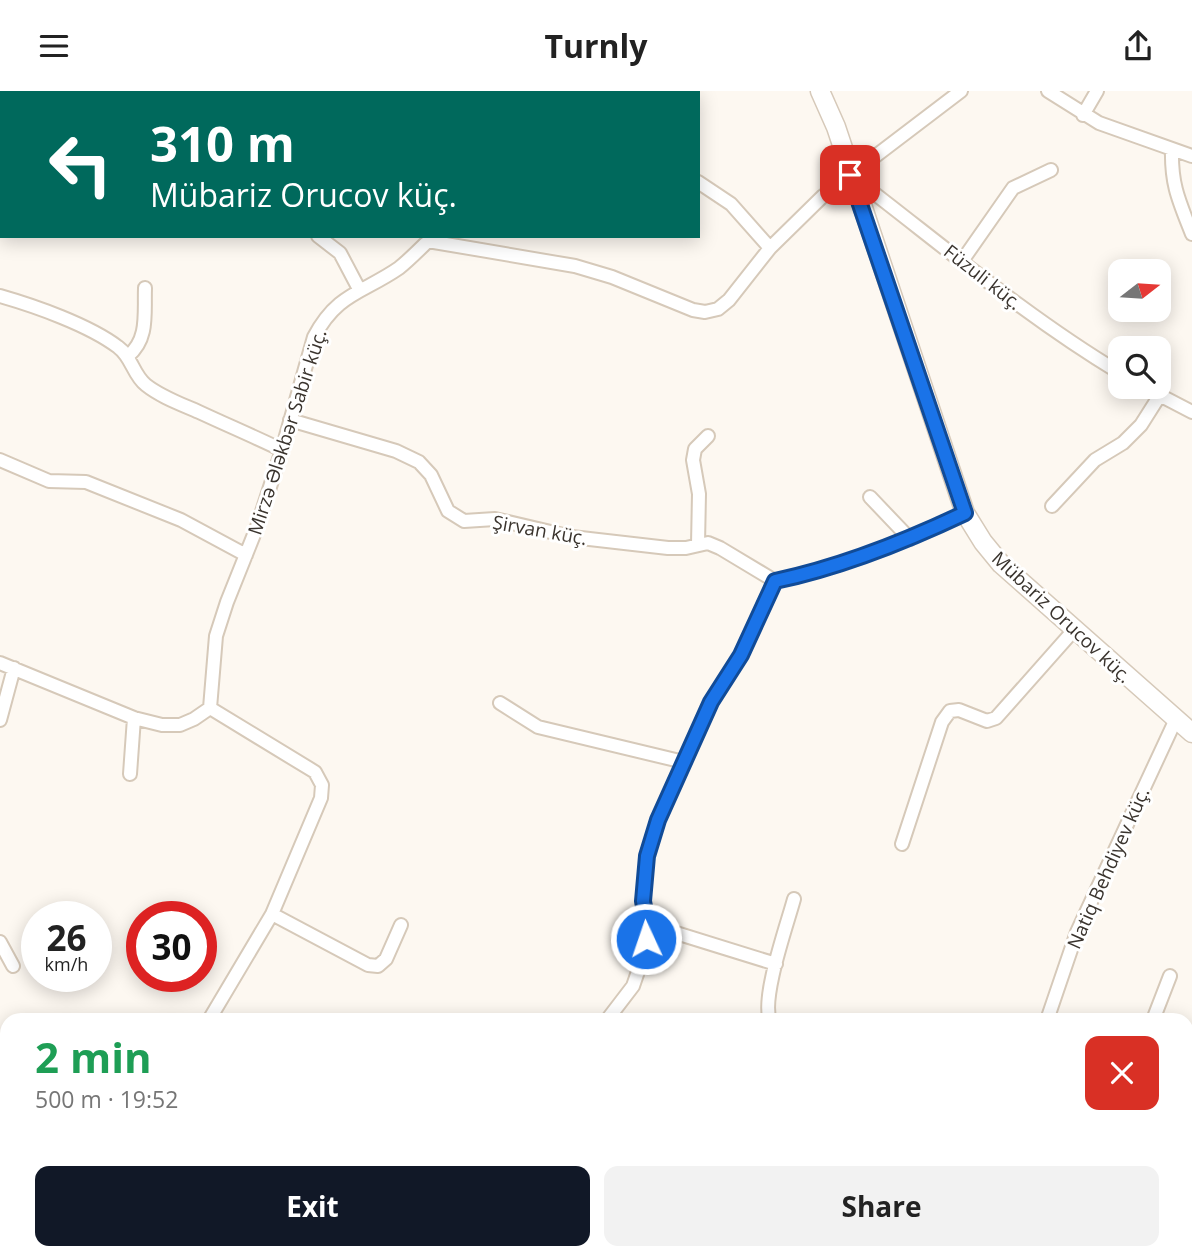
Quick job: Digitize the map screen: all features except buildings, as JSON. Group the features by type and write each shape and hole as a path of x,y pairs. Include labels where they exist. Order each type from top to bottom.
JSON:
{"street":[{"name":"Mübariz Orucov küç.","path":"820,91 836,127 965,513 1001,564 1187,727"},
{"path":"429,239 575,266 612,277 693,310 705,312 718,309 729,300 770,248 823,196 961,91"},
{"path":"1048,91 1099,123 1192,156"},
{"path":"1083,115 1097,91"},
{"path":"1172,149 1171,175 1174,189 1192,234"},
{"path":"962,261 1013,188 1051,170"},
{"name":"Füzuli küç.","path":"850,175 1074,346 1108,366"},
{"path":"700,183 731,204 770,248"},
{"path":"321,238 340,253 359,289"},
{"name":"Mirzə Ələkbər Sabir küç.","path":"210,708 216,636 282,450 314,337 332,309 359,289 399,267 429,239"},
{"path":"128,356 137,349 143,337 145,288"},
{"path":"0,296 28,304 119,347 128,356 136,375 146,385 282,450"},
{"path":"1052,506 1095,460 1123,443 1142,425 1158,399"},
{"path":"1168,399 1192,412"},
{"name":"Şirvan küç.","path":"290,420 396,451 419,462 431,475 449,511 464,521 495,519 572,537 668,548 708,544 720,548 775,581"},
{"path":"698,544 699,495 693,460 695,449 708,436"},
{"name":"Mirzə Ələkbər Sabir küç.","path":"0,460 49,481 86,482 181,520 246,555"},
{"path":"870,497 909,539"},
{"path":"612,1013 633,986 644,954 647,924 643,901 647,856 658,820 711,702 741,655 775,581 817,572 909,539 965,513"},
{"path":"902,843 942,722 950,711 959,710 987,721 996,718 1074,630"},
{"path":"0,663 134,718 162,725 180,725 210,708 315,772 322,785 321,797 272,914 213,1013"},
{"path":"0,720 14,668"},
{"path":"500,703 538,727 684,762"},
{"path":"130,774 134,718"},
{"name":"Natiq Behdiyev küç.","path":"1048,1013 1077,932 1187,727"},
{"path":"767,1013 776,964 794,899"},
{"path":"272,914 368,965 378,966 386,959 401,925"},
{"path":"647,924 776,964"},
{"path":"0,942 13,966"},
{"path":"1156,1013 1170,976"}],"route":[{"path":"646,939 647,924 643,901 647,856 658,820 711,702 741,655 775,581 817,572 909,539 965,513 850,175"}]}
